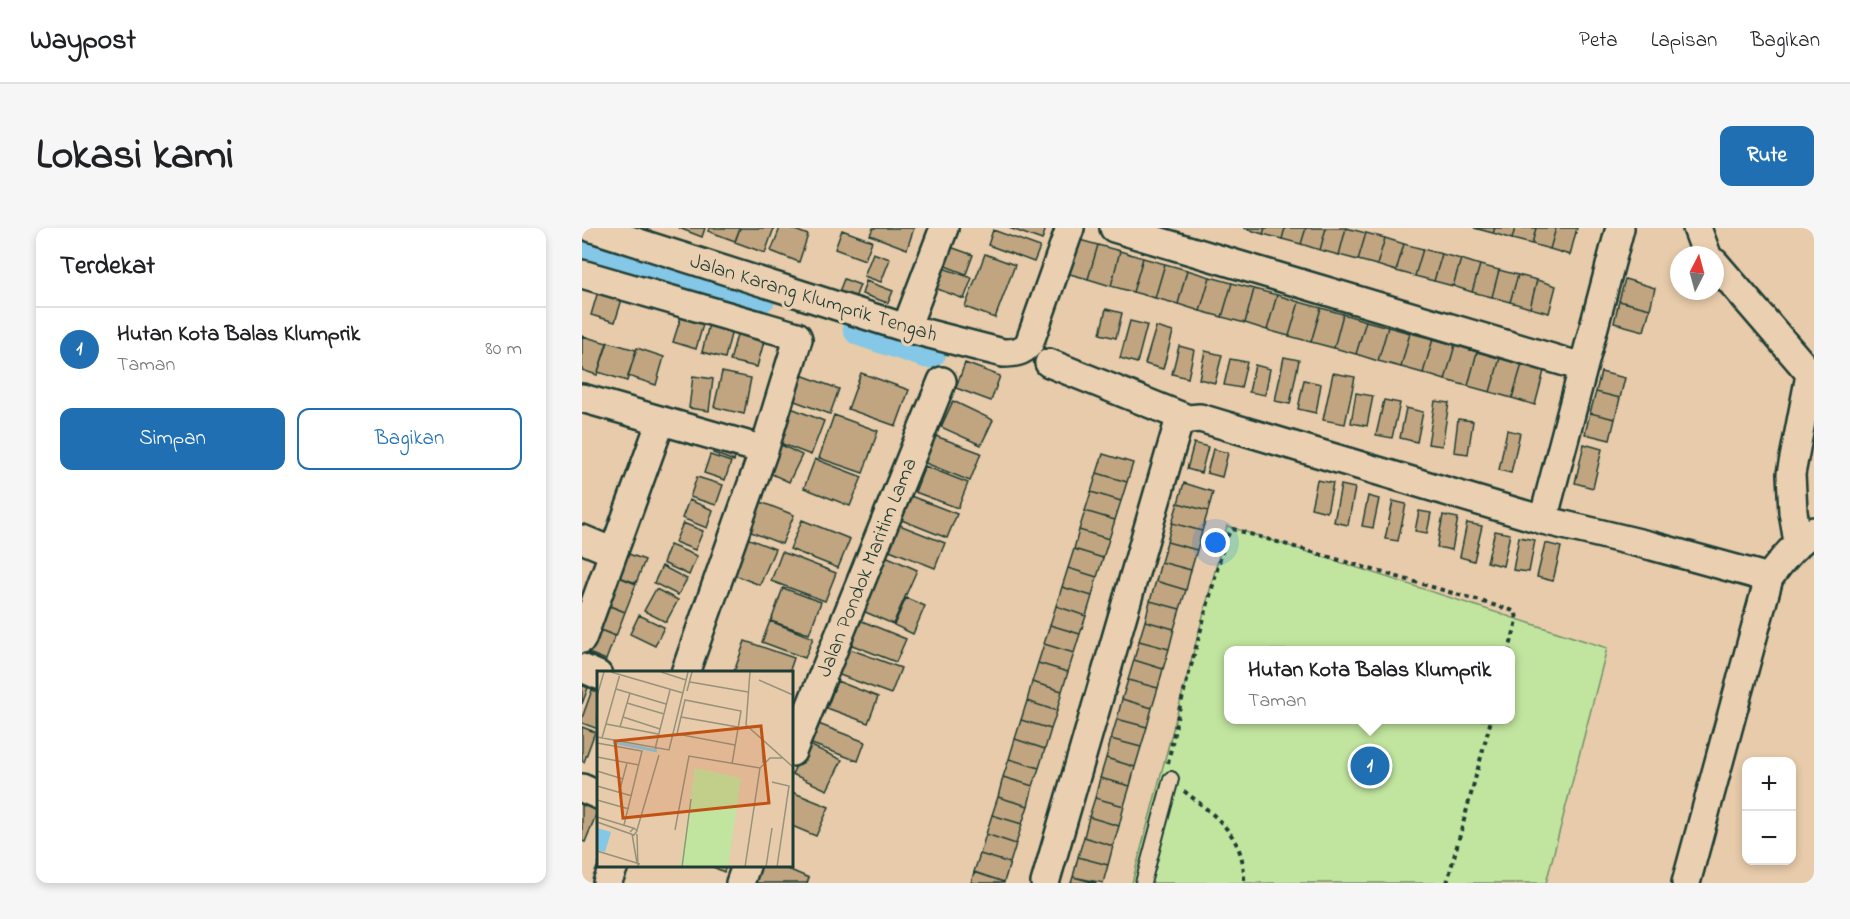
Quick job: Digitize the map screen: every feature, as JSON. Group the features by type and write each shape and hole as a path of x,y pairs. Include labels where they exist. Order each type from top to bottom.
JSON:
{"street":[{"name":"Jalan Karang Klumprik Tengah","path":"592,228 906,328 1014,353 1029,344 1070,228"},
{"path":"906,328 944,228"},
{"path":"1114,228 1582,367"},
{"path":"1543,520 1620,228"},
{"path":"1697,228 1706,246"},
{"path":"582,274 797,336 798,345 764,450 686,671"},
{"path":"1686,883 1769,578 1782,559 1806,536 1793,512 1791,474 1812,377 1724,274"},
{"path":"1049,363 1188,419"},
{"name":"Jalan Pondok Maritim Lama","path":"794,747 942,381"},
{"path":"582,398 764,450"},
{"path":"1045,883 1178,425 1188,419 1200,418 1543,520 1769,578"},
{"path":"582,639 661,421"},
{"path":"582,539 613,552"},
{"path":"582,668 597,675"},
{"path":"582,788 597,795"},
{"path":"607,883 614,868"},
{"path":"740,883 746,868"}],"lane":[{"path":"1143,883 1170,779"}],"path":[{"path":"1244,883 1242,857 1228,829 1214,813 1170,779 1167,768 1178,714 1229,532 1233,529 1511,610 1516,613 1517,621 1510,646"},
{"path":"1447,883 1490,724"}],"green space":[{"path":"1227,526 1607,648 1546,883 1132,883"}],"building":[{"path":"679,228 705,228 702,237"},
{"path":"709,228 740,228 735,241 708,231"},
{"path":"740,228 774,228 765,253 735,242"},
{"path":"780,228 790,228 808,235 799,262 771,251"},
{"path":"873,228 914,228 907,249 870,235"},
{"path":"1009,228 1046,228 1042,240"},
{"path":"1244,228 1265,228 1263,234"},
{"path":"1265,228 1285,228 1282,239 1263,234"},
{"path":"1285,228 1306,228 1301,244 1282,239"},
{"path":"1306,228 1326,228 1320,250 1301,244"},
{"path":"1326,228 1346,228 1339,255 1320,250"},
{"path":"1346,228 1366,233 1358,260 1339,255"},
{"path":"1474,228 1495,228 1493,233"},
{"path":"1495,228 1515,228 1512,239 1493,233"},
{"path":"1515,228 1536,228 1532,244 1512,239"},
{"path":"1536,228 1556,228 1550,249 1532,244"},
{"path":"1556,228 1577,228 1570,255 1550,249"},
{"path":"842,230 872,241 865,260 835,249"},
{"path":"993,230 1040,247 1034,262 988,245"},
{"path":"1366,233 1385,238 1377,265 1358,260"},
{"path":"1385,238 1404,244 1396,271 1377,265"},
{"path":"1076,239 1098,245 1088,279 1066,273"},
{"path":"942,244 973,255 966,274 935,262"},
{"path":"1404,244 1423,249 1415,276 1396,271"},
{"path":"1098,245 1120,251 1111,286 1088,279"},
{"path":"1423,249 1442,254 1434,281 1415,276"},
{"path":"1120,251 1143,258 1133,292 1111,286"},
{"path":"873,253 890,259 881,282 864,276"},
{"path":"985,254 1015,265 995,318 965,307"},
{"path":"1442,254 1461,259 1453,286 1434,281"},
{"path":"1143,258 1165,264 1155,298 1133,292"},
{"path":"1461,259 1480,265 1472,292 1453,286"},
{"path":"1165,264 1187,270 1178,304 1155,298"},
{"path":"934,265 972,278 964,299 927,285"},
{"path":"1480,265 1499,270 1492,297 1472,292"},
{"path":"1187,270 1210,277 1200,311 1178,304"},
{"path":"1499,270 1518,275 1510,302 1492,297"},
{"path":"1518,275 1537,280 1530,308 1510,302"},
{"path":"1210,277 1232,283 1222,317 1200,311"},
{"path":"844,279 860,285 853,303 837,297"},
{"path":"1625,279 1655,288 1650,309 1619,301"},
{"path":"1537,280 1556,286 1549,313 1530,308"},
{"path":"866,281 893,291 888,303 862,294"},
{"path":"1232,283 1254,289 1245,323 1222,317"},
{"path":"599,288 623,296 615,322 591,315"},
{"path":"1254,289 1277,295 1267,330 1245,323"},
{"path":"1277,295 1299,302 1289,336 1267,330"},
{"path":"1619,301 1650,309 1644,331 1614,323"},
{"path":"1299,302 1321,308 1311,342 1289,336"},
{"path":"1321,308 1343,314 1334,348 1311,342"},
{"path":"1106,309 1122,313 1116,338 1100,334"},
{"path":"682,314 704,321 696,349 673,342"},
{"path":"1343,314 1366,321 1356,354 1334,348"},
{"path":"1130,321 1147,325 1137,363 1120,358"},
{"path":"1366,321 1388,327 1378,361 1356,354"},
{"path":"709,324 732,330 725,358 702,352"},
{"path":"739,327 766,334 757,367 730,361"},
{"path":"1156,327 1173,332 1163,369 1145,364"},
{"path":"1388,327 1410,333 1401,367 1378,361"},
{"path":"1410,333 1433,339 1423,373 1401,367"},
{"path":"582,336 607,343 597,375 582,370"},
{"path":"1433,339 1455,345 1445,380 1423,373"},
{"path":"608,342 636,350 627,381 598,372"},
{"path":"1455,345 1477,352 1468,386 1445,380"},
{"path":"1179,346 1194,350 1188,378 1172,374"},
{"path":"637,348 664,357 656,385 628,376"},
{"path":"1205,351 1222,355 1215,383 1199,379"},
{"path":"1477,352 1500,358 1490,392 1468,386"},
{"path":"1284,357 1299,360 1290,404 1275,401"},
{"path":"1500,358 1522,364 1512,398 1490,392"},
{"path":"1230,359 1247,362 1241,388 1224,385"},
{"path":"965,363 1000,376 991,401 956,388"},
{"path":"1522,364 1544,371 1535,405 1512,398"},
{"path":"1255,365 1270,369 1265,395 1249,392"},
{"path":"722,372 751,378 744,414 714,407"},
{"path":"1601,372 1625,378 1620,398 1596,392"},
{"path":"861,373 909,390 896,426 848,409"},
{"path":"1333,373 1355,377 1345,424 1323,420"},
{"path":"801,375 839,389 830,414 792,400"},
{"path":"693,376 713,379 709,411 689,408"},
{"path":"1304,380 1321,384 1316,413 1298,409"},
{"path":"1596,392 1620,398 1615,419 1590,413"},
{"path":"1356,393 1373,396 1367,426 1351,423"},
{"path":"1384,400 1400,403 1392,438 1376,435"},
{"path":"953,401 993,420 981,445 941,427"},
{"path":"1435,401 1449,403 1442,446 1428,444"},
{"path":"786,406 824,421 811,455 772,440"},
{"path":"1406,408 1423,412 1417,442 1400,438"},
{"path":"1590,413 1615,419 1610,440 1585,434"},
{"path":"834,415 878,431 863,473 819,458"},
{"path":"1458,419 1473,421 1468,454 1454,452"},
{"path":"1507,430 1520,433 1511,473 1499,470"},
{"path":"933,435 981,453 970,481 923,462"},
{"path":"718,441 739,448 734,461 713,453"},
{"path":"777,443 802,455 789,482 763,470"},
{"path":"1194,443 1208,447 1201,473 1187,469"},
{"path":"1584,444 1602,449 1593,488 1575,483"},
{"path":"1213,449 1228,453 1222,477 1207,473"},
{"path":"1103,454 1133,463 1127,482 1097,473"},
{"path":"710,455 731,462 725,480 704,473"},
{"path":"815,459 862,477 850,506 804,488"},
{"path":"925,466 968,483 958,508 915,492"},
{"path":"1097,473 1127,482 1121,501 1091,492"},
{"path":"697,477 723,485 716,505 690,497"},
{"path":"1317,480 1333,483 1327,512 1311,508"},
{"path":"1184,483 1213,492 1208,511 1178,503"},
{"path":"1341,485 1355,488 1348,525 1334,522"},
{"path":"1091,492 1121,501 1115,520 1085,511"},
{"path":"908,495 957,514 947,538 899,519"},
{"path":"1368,496 1379,499 1373,528 1362,526"},
{"path":"753,499 794,515 782,544 741,528"},
{"path":"689,500 713,510 707,528 682,518"},
{"path":"1393,501 1406,504 1398,541 1385,539"},
{"path":"1178,503 1208,511 1202,531 1172,523"},
{"path":"1085,511 1115,520 1109,539 1079,530"},
{"path":"1419,511 1431,513 1427,533 1415,531"},
{"path":"1443,515 1458,518 1452,550 1437,547"},
{"path":"802,520 850,539 838,568 790,549"},
{"path":"683,523 703,531 695,550 675,542"},
{"path":"1172,523 1202,531 1197,550 1167,542"},
{"path":"1467,523 1482,526 1474,561 1460,557"},
{"path":"897,524 945,543 935,568 887,549"},
{"path":"1079,530 1109,539 1103,558 1074,549"},
{"path":"1495,531 1510,534 1503,566 1487,562"},
{"path":"739,535 775,549 760,585 724,571"},
{"path":"1519,537 1535,540 1529,572 1513,570"},
{"path":"1167,542 1197,550 1191,570 1161,562"},
{"path":"1545,543 1561,547 1553,581 1537,577"},
{"path":"670,545 697,556 689,575 663,563"},
{"path":"1074,549 1103,558 1097,577 1068,568"},
{"path":"618,550 645,560 636,583 609,573"},
{"path":"782,552 836,573 825,601 771,581"},
{"path":"881,554 917,570 893,624 856,608"},
{"path":"1161,562 1191,570 1186,590 1156,581"},
{"path":"662,566 687,579 678,595 654,583"},
{"path":"1068,568 1097,577 1092,596 1062,587"},
{"path":"609,573 636,584 625,612 598,601"},
{"path":"1156,581 1186,590 1180,609 1150,601"},
{"path":"1062,587 1092,596 1086,616 1056,606"},
{"path":"783,588 821,602 809,634 771,621"},
{"path":"656,589 678,600 666,622 644,611"},
{"path":"906,598 925,606 913,634 894,625"},
{"path":"1150,601 1180,609 1174,629 1145,621"},
{"path":"599,602 625,612 616,636 590,626"},
{"path":"1056,606 1086,616 1080,634 1050,625"},
{"path":"639,615 664,627 655,646 630,634"},
{"path":"857,619 906,639 896,662 847,643"},
{"path":"770,621 813,638 805,658 762,642"},
{"path":"1145,621 1174,629 1169,649 1139,641"},
{"path":"1050,625 1080,634 1074,653 1044,644"},
{"path":"593,627 615,636 606,660 584,651"},
{"path":"745,641 794,658 790,671 734,671"},
{"path":"1139,641 1169,649 1163,669 1134,660"},
{"path":"1044,644 1074,653 1068,672 1038,663"},
{"path":"847,648 901,668 891,694 837,674"},
{"path":"1134,660 1163,669 1158,688 1128,680"},
{"path":"1038,663 1068,672 1062,691 1032,682"},
{"path":"1128,680 1158,688 1152,708 1122,699"},
{"path":"837,681 878,697 868,723 827,708"},
{"path":"1032,682 1062,691 1057,711 1027,701"},
{"path":"582,685 588,688 582,704"},
{"path":"592,690 597,692 597,729 582,723"},
{"path":"1122,699 1152,708 1147,727 1117,719"},
{"path":"1027,701 1057,711 1051,729 1021,720"},
{"path":"1117,719 1147,727 1141,747 1111,739"},
{"path":"1021,720 1051,729 1045,749 1015,739"},
{"path":"816,723 865,742 858,761 809,743"},
{"path":"582,727 595,732 584,762 582,761"},
{"path":"1015,739 1045,749 1039,768 1009,759"},
{"path":"1111,739 1141,747 1135,767 1106,758"},
{"path":"807,744 842,760 827,790 794,775 794,770"},
{"path":"1106,758 1135,767 1130,786 1100,778"},
{"path":"1009,759 1039,768 1033,786 1003,777"},
{"path":"1003,777 1033,786 1028,806 998,797"},
{"path":"1100,778 1130,786 1124,806 1095,798"},
{"path":"794,793 829,807 816,836 794,827"},
{"path":"998,797 1028,806 1022,824 992,815"},
{"path":"1095,798 1124,806 1119,826 1089,817"},
{"path":"582,802 597,810 597,812 585,842 582,841"},
{"path":"992,815 1022,824 1016,844 986,834"},
{"path":"1089,817 1119,826 1113,846 1084,837"},
{"path":"986,834 1016,844 1010,863 980,854"},
{"path":"1084,837 1113,846 1108,865 1078,857"},
{"path":"980,854 1010,863 1004,882 974,872"},
{"path":"1078,857 1108,865 1103,883 1073,877"},
{"path":"753,868 786,868 809,878 807,883 747,883"},
{"path":"974,872 1004,882 1004,883 971,883"},
{"path":"1073,877 1096,883 1071,883"}],"waterway":[{"path":"582,241 758,294"},
{"path":"862,327 928,349"}],"place":[{"name":"Hutan Kota Balas Klumprik","path":"1370,766"}]}
